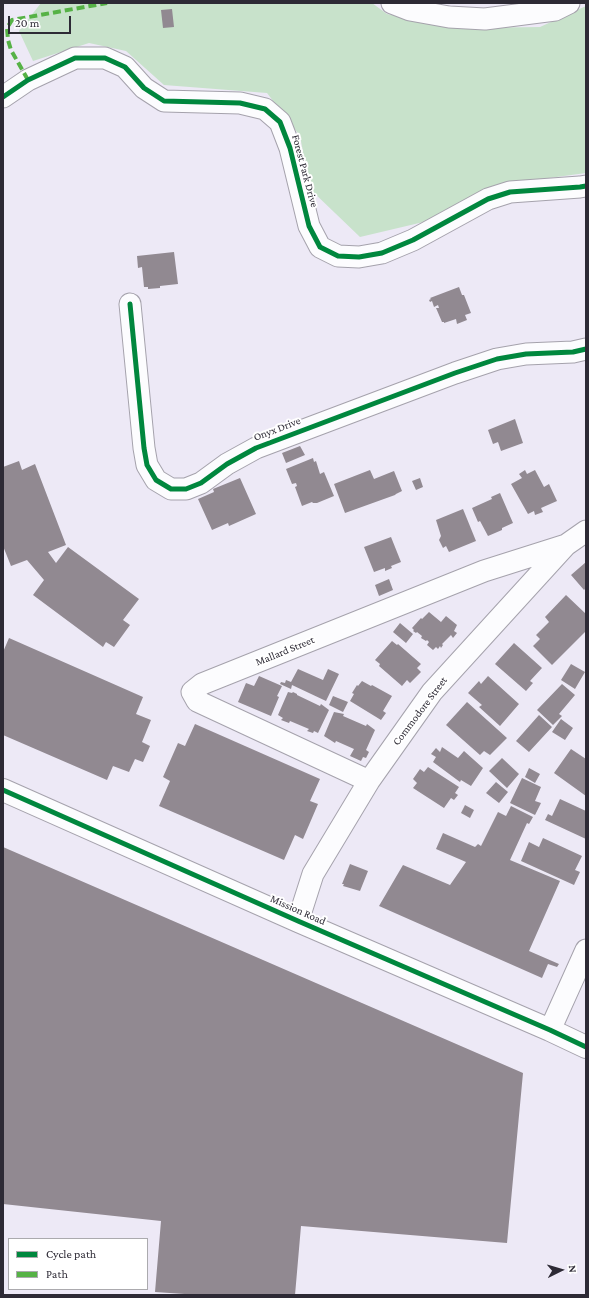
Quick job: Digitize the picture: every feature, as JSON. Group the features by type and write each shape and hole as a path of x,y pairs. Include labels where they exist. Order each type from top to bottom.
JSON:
{"main road":[{"name":"Mission Road","path":"3,790 298,921 586,1046"}],"street":[{"path":"392,3 410,10 449,17 485,19 555,10 569,3"},
{"name":"Forest Park Drive","path":"3,97 28,80 75,58 105,58 125,67 144,88 164,102 240,103 264,109 280,122 290,148 309,226 320,247 338,256 359,257 382,253 413,240 488,199 510,192 586,186"},
{"name":"Onyx Drive","path":"130,304 147,465 156,480 170,489 186,489 201,483 227,464 256,448 455,373 497,359 526,354 586,350"},
{"name":"Commodore Street","path":"298,921 313,874 369,781 432,692 566,545 586,532"},
{"name":"Mallard Street","path":"369,781 197,701 192,692 202,684 476,574 566,545"},
{"path":"550,1030 586,950"}],"green space":[{"path":"41,3 372,3 387,14 464,28 540,27 586,6 586,173 527,181 432,220 360,237 310,189 300,136 267,93 164,85 126,51 89,43 33,61 19,31"}],"building":[{"path":"172,9 174,27 163,28 161,10"},
{"path":"174,252 178,284 160,286 160,288 148,289 148,287 144,287 142,267 138,268 137,256"},
{"path":"459,287 471,313 465,315 467,320 457,324 456,319 444,323 442,322 436,308 439,308 438,305 434,307 432,301 430,302 429,300 431,299 430,298"},
{"path":"515,419 523,443 501,451 498,442 493,444 488,430"},
{"path":"300,446 305,455 286,463 282,453"},
{"path":"313,458 314,462 316,461 320,474 324,472 334,496 317,503 312,502 302,506 295,487 297,486 296,483 292,484 286,469"},
{"path":"19,461 22,470 35,464 66,545 48,552 56,563 68,547 139,599 123,620 130,625 114,647 106,642 103,647 33,595 44,580 27,560 11,566 3,546 3,467"},
{"path":"370,470 374,479 394,471 402,491 395,495 345,513 334,484"},
{"path":"525,470 527,474 535,470 544,487 549,484 557,501 541,508 543,512 535,515 534,511 528,514 511,484 522,478 519,474"},
{"path":"240,478 256,514 229,526 228,523 212,530 198,499 214,492 213,489"},
{"path":"420,478 423,487 416,490 412,481"},
{"path":"500,493 513,523 488,536 480,521 478,522 472,508 492,499 491,497"},
{"path":"463,509 476,541 449,552 446,546 443,548 439,540 441,536 436,520"},
{"path":"391,537 401,562 391,566 392,568 385,571 385,568 374,572 364,547"},
{"path":"586,562 586,588 584,590 571,575"},
{"path":"389,579 393,590 379,596 375,585"},
{"path":"566,595 586,614 586,631 552,665 533,646 540,639 536,635 549,622 545,617"},
{"path":"429,612 441,622 446,616 457,625 454,631 457,633 453,638 451,635 442,644 443,645 441,648 440,646 438,649 436,647 433,650 427,645 429,642 421,638 422,636 413,631 414,630 412,628"},
{"path":"400,623 413,634 406,643 393,632"},
{"path":"9,638 143,697 136,714 151,720 142,742 150,746 143,762 135,759 129,772 113,766 107,780 3,735 3,652"},
{"path":"392,641 397,645 398,644 421,664 417,668 421,672 410,683 407,680 402,686 379,666 380,664 375,660"},
{"path":"514,643 542,668 530,681 533,683 526,691 495,664"},
{"path":"571,664 585,672 575,689 561,680"},
{"path":"298,669 323,680 328,669 339,674 326,701 292,685 291,689 280,684 281,682 285,683 286,680 291,682"},
{"path":"259,676 282,686 277,696 279,697 271,716 238,702 246,683 254,686"},
{"path":"488,676 519,704 500,726 479,707 482,705 468,693 479,681 481,684"},
{"path":"362,681 392,696 383,711 386,713 381,720 350,701 354,694 352,693 357,685 358,686"},
{"path":"562,684 575,695 559,714 562,716 553,725 537,710"},
{"path":"288,692 293,692 320,706 321,704 329,710 318,733 314,731 313,733 307,731 309,729 290,721 289,723 281,720 283,718 278,715"},
{"path":"333,696 348,702 343,712 329,705"},
{"path":"467,702 507,738 490,755 484,751 480,755 446,725"},
{"path":"334,712 344,714 343,716 366,726 367,724 375,730 366,750 369,752 366,758 363,757 361,761 350,756 354,749 336,741 335,743 324,736"},
{"path":"539,715 552,727 529,752 516,741"},
{"path":"561,719 573,728 565,740 552,732"},
{"path":"195,724 320,779 310,801 318,804 303,839 295,835 284,860 159,806 170,781 163,777 178,743 185,746"},
{"path":"442,747 458,758 464,751 483,768 471,786 461,780 460,782 433,762 436,757 431,754 436,748 440,752"},
{"path":"571,749 586,759 586,796 554,773"},
{"path":"502,758 519,774 507,788 489,771"},
{"path":"428,767 459,787 455,793 458,795 454,800 451,798 444,808 413,788 417,783 413,779 420,769 424,772"},
{"path":"529,768 540,774 535,783 525,777"},
{"path":"522,778 541,787 535,801 541,803 535,815 510,803"},
{"path":"496,782 508,792 499,803 486,793"},
{"path":"560,799 586,811 586,839 545,820 548,814 552,816"},
{"path":"465,805 474,810 470,818 461,813"},
{"path":"511,806 533,817 529,824 527,823 510,860 560,881 529,951 559,964 557,967 548,964 542,978 379,906 403,865 450,885 466,862 436,849 443,833 475,847 478,844 481,846 498,812 506,816"},
{"path":"543,838 582,856 575,870 580,872 574,885 521,861 529,842 539,847"},
{"path":"3,847 523,1073 507,1243 301,1226 295,1295 199,1295 155,1292 161,1221 3,1204"},
{"path":"350,864 368,871 360,891 343,886 344,884 342,884"}],"marked path":[{"path":"28,80 11,50 8,40 7,28 12,20 107,3"}],"cycle path":[{"path":"3,97 28,80 75,58 105,58 125,67 144,88 164,101 240,103 265,109 280,122 290,148 309,226 320,247 338,256 359,257 382,253 413,240 488,199 510,192 586,186"},
{"path":"130,304 147,465 156,480 171,489 186,489 201,483 227,464 256,448 455,373 497,359 526,354 573,352 586,349"},
{"path":"3,790 586,1047"}]}
